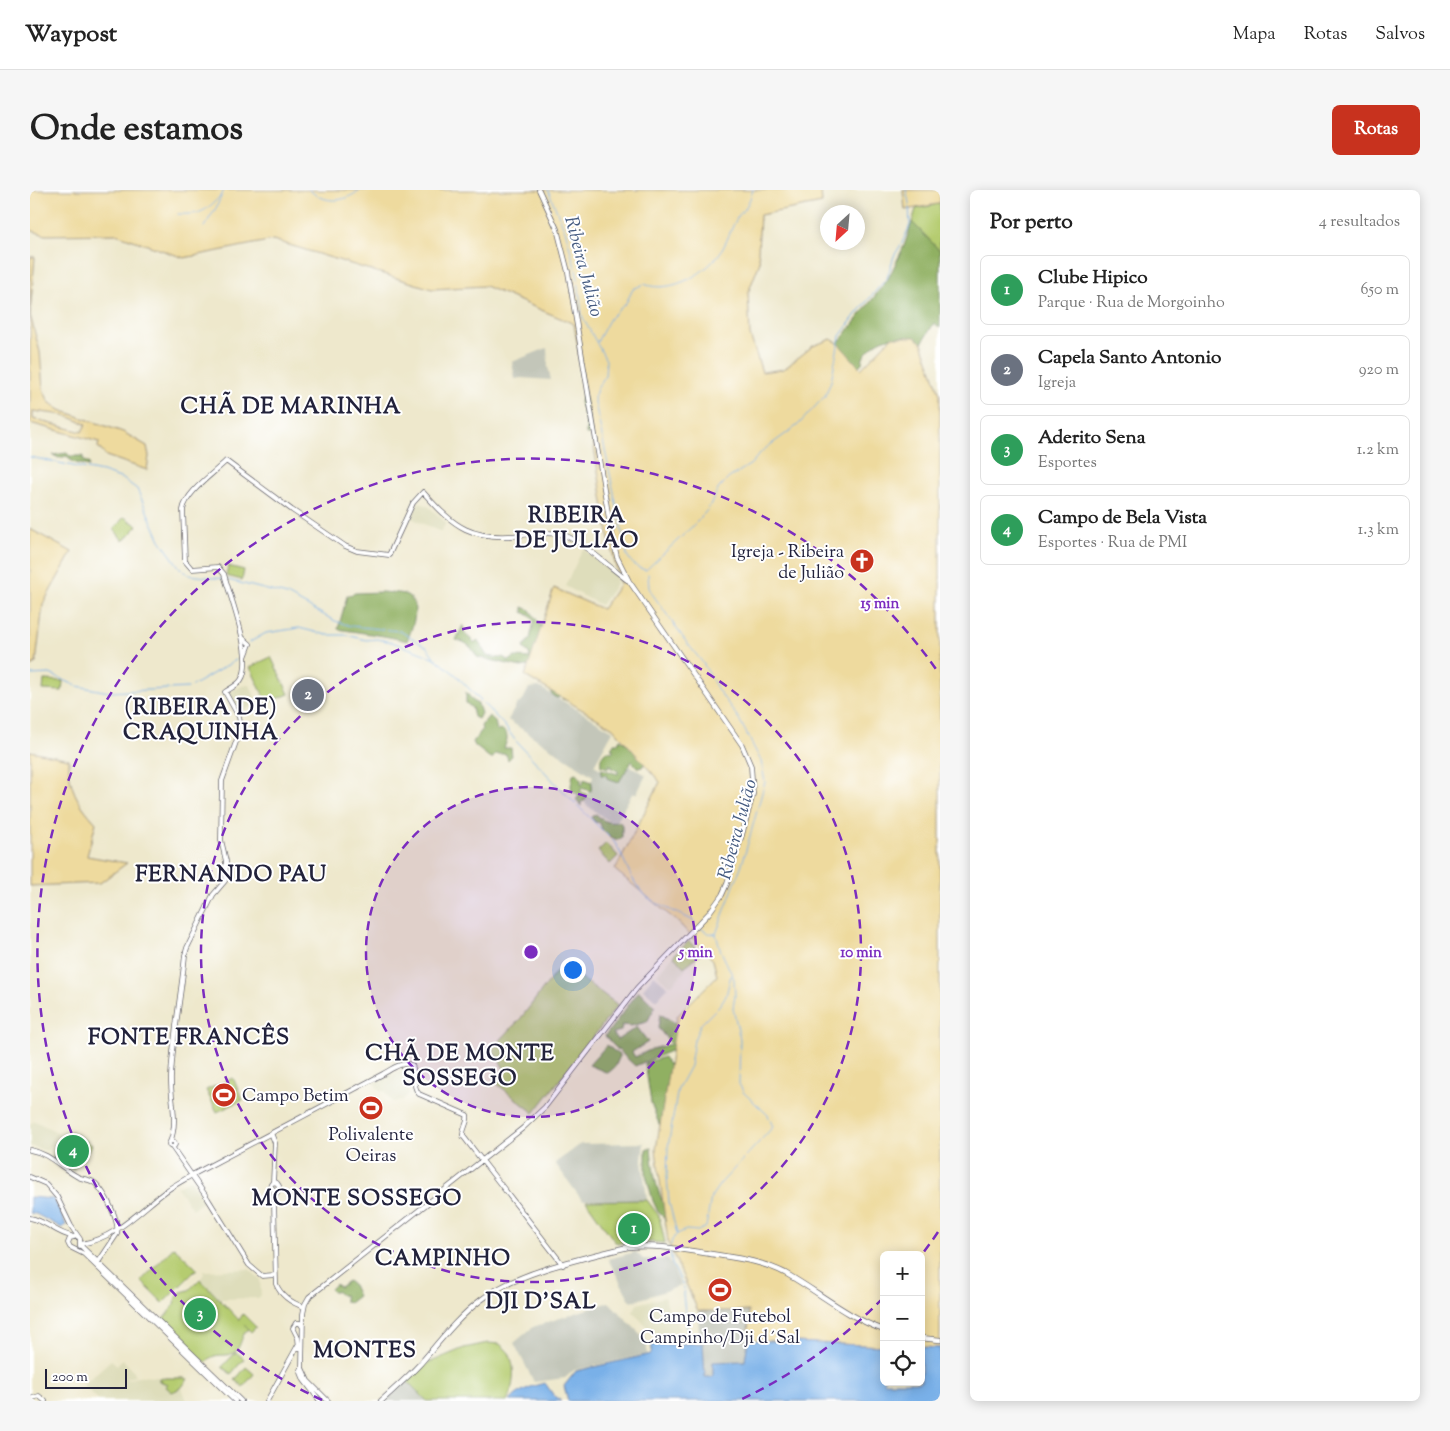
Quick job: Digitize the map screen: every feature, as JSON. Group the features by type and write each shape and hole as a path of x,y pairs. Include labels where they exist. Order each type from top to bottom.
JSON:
{"main road":[{"path":"381,1401 418,1366 467,1311 501,1287 520,1278 628,1247 642,1245 670,1247 751,1261 784,1273 854,1317 880,1328"},
{"path":"925,1338 940,1340"}],"street":[{"path":"324,1401 303,1372 301,1328 304,1307 309,1297 535,1118 637,988 716,905 727,884 754,791 752,770 748,756 736,733 629,581 617,557 568,272 557,229 538,190"},
{"path":"274,1275 262,1276 249,1266 173,1144 174,1119 171,1077 175,1021 187,948 213,895 225,881 227,868 221,832 222,782 223,774 241,728 239,717 226,692 243,678 245,657 242,637 224,574 218,567 196,570 186,564 183,510 188,497 226,461 292,510 354,550 389,555 413,503 423,492 443,514 468,530 489,537 547,533 566,536 629,581"},
{"path":"59,1232 68,1241 70,1246 79,1246 102,1239 137,1216 166,1191 192,1175 403,1064 412,1065 415,1089 419,1094 467,1115 467,1122 462,1131 463,1136 563,1265"},
{"path":"272,1133 275,1140 275,1182 279,1187 275,1190 274,1202 274,1275 277,1287 282,1294 304,1307"},
{"path":"30,1150 49,1157 73,1174 96,1184 109,1204 118,1229 117,1234 97,1264"},
{"path":"30,1177 42,1182 57,1196 79,1246 241,1401"},
{"path":"275,1182 270,1186 275,1190"},
{"path":"30,1218 36,1219 59,1232 91,1241"},
{"path":"68,1241 75,1237"},
{"path":"79,1246 235,1401"},
{"path":"303,1314 293,1326 298,1342 301,1375 324,1401"},
{"path":"296,1323 300,1324 301,1328"},
{"path":"295,1332 301,1328"},
{"path":"267,1401 298,1342"},
{"path":"32,1399 45,1401"}],"shaded area":[{"path":"547,348 551,380 515,379 512,362"},
{"path":"419,502 429,507 446,523 441,532 411,518"},
{"path":"583,549 616,576 616,583 601,605 565,586"},
{"path":"250,685 258,704 237,713 227,694 242,686"},
{"path":"539,687 613,731 594,765 618,779 627,764 646,775 637,793 632,794 614,825 585,804 593,776 508,720 517,704 522,702 529,688"},
{"path":"673,956 686,969 672,985 669,985 657,974"},
{"path":"654,975 668,987 656,1000 643,989"},
{"path":"407,1067 409,1068 411,1086 409,1094 402,1101 392,1102 384,1091 381,1092 374,1083"},
{"path":"35,1121 59,1133 47,1151 30,1146 30,1124"},
{"path":"644,1143 642,1160 647,1200 582,1200 555,1163 581,1144"},
{"path":"191,1180 205,1201 192,1209 177,1187"},
{"path":"636,1252 643,1259 669,1259 681,1286 631,1302 608,1259"},
{"path":"249,1269 260,1279 261,1295 258,1298 220,1299 200,1279 204,1274 203,1271"},
{"path":"664,1297 671,1314 675,1312 677,1316 675,1318 680,1330 655,1336 633,1312 637,1304"},
{"path":"609,1302 647,1341 647,1354 574,1370 565,1378 534,1382 514,1343 533,1327"},
{"path":"698,1311 749,1311 745,1361 713,1362 713,1377 705,1377 703,1343 699,1332"},
{"path":"111,1360 117,1365 123,1360 134,1371 135,1376 127,1380 140,1376 188,1379 182,1388 187,1401 100,1401 83,1385"},
{"path":"406,1380 427,1401 384,1401"}],"green space":[{"path":"940,203 940,251 912,222 916,209"},
{"path":"912,222 940,251 940,328 934,323 922,343 915,337 902,337 885,339 875,344 864,355 862,363 804,421 835,346 888,279 904,246"},
{"path":"582,396 585,396 586,400 592,432 590,434 586,434 586,422 580,402"},
{"path":"67,453 70,456 83,456 83,460 89,463 89,466 72,462 67,456 59,458 53,455"},
{"path":"124,517 138,526 123,541 114,529"},
{"path":"228,566 244,570 242,580 226,576"},
{"path":"382,592 404,594 412,599 415,611 407,641 338,629 347,596 355,593"},
{"path":"523,607 530,610 541,626 574,702 562,699 563,695 557,698 553,696 547,686 528,671 528,666 521,667 477,657 469,646 464,642 456,640 463,625 465,634 475,643 478,641 487,656 503,657 509,661 515,657 530,658 529,653 523,648 530,639 534,621 523,612"},
{"path":"271,657 289,694 267,703 250,667"},
{"path":"44,680 63,681 62,691 43,690"},
{"path":"466,692 478,704 481,713 478,719 474,717 472,708 466,703"},
{"path":"489,716 495,721 497,731 501,729 507,736 504,748 511,748 512,756 508,760 506,754 495,754 493,758 490,758 475,746 473,742 482,730 481,726"},
{"path":"620,739 647,760 642,767 638,768 632,761 619,782 607,778 606,775 601,775 602,769 618,774 618,771 611,768 611,765 608,765 609,768 601,766 601,761 606,751 613,752 613,749 611,749 614,743 618,743"},
{"path":"576,773 581,779 581,785 584,779 592,782 591,791 581,788 581,792 587,794 585,801 581,802 581,806 576,799 582,796 572,791 571,786 573,774"},
{"path":"596,814 607,822 619,821 622,825 622,838 618,840 610,837 602,830 600,823 595,822 591,817"},
{"path":"606,843 618,856 610,864 598,851"},
{"path":"689,941 701,954 684,967 673,956"},
{"path":"562,964 618,1005 534,1113 496,1083 505,1070 492,1049 521,1018"},
{"path":"639,991 655,1007 647,1022 631,1026 622,1025 621,1031 613,1033 617,1040 637,1027 648,1042 632,1052 635,1057 652,1049 671,1044 658,1028 660,1014 677,1024 675,1049 635,1066 605,1036"},
{"path":"607,1045 620,1056 615,1067 608,1073 589,1065"},
{"path":"664,1057 674,1073 669,1129 659,1124 651,1103 645,1063"},
{"name":"Campo Betim","path":"233,1078 243,1100 217,1112 206,1090"},
{"path":"71,1131 92,1145 73,1170 53,1156"},
{"path":"651,1148 656,1184 671,1218 667,1229 664,1218 658,1212 653,1201 646,1175 646,1149"},
{"path":"647,1200 659,1216 665,1243 615,1242 586,1201"},
{"path":"174,1247 197,1269 163,1303 141,1281"},
{"path":"200,1279 239,1320 243,1314 256,1327 251,1332 248,1329 236,1351 212,1357 206,1363 161,1321 173,1307 175,1300 181,1292 189,1290"},
{"path":"348,1281 353,1285 358,1296 349,1303 345,1302 345,1296 330,1289 335,1284 340,1287"},
{"path":"488,1343 500,1344 508,1352 513,1365 511,1390 507,1401 427,1401 406,1380 421,1366 464,1348"},
{"path":"236,1352 244,1359 231,1374 222,1367"},
{"path":"246,1367 254,1374 243,1387 235,1380"},
{"path":"159,1378 188,1379 181,1388 172,1392 165,1386 167,1384 159,1381"}],"sand":[{"path":"30,190 821,190 822,203 760,215 758,252 760,262 748,293 750,335 762,372 784,369 813,346 831,339 838,343 861,369 892,337 915,337 922,343 940,394 940,1348 925,1347 925,1251 880,1251 880,1346 748,1340 749,1311 698,1311 668,1242 656,1150 677,1016 717,976 713,960 679,923 615,870 660,782 613,728 525,676 554,588 602,609 620,584 609,539 574,324 485,286 432,289 273,240 184,258 116,234 45,235 30,230"},
{"path":"903,190 940,190 940,203 905,210"},
{"path":"30,257 35,257 30,315"},
{"path":"30,315 40,352 43,389 49,402 60,410 123,432 147,446 149,456 147,470 106,456 98,447 99,442 30,423","holes":["33,411 64,415 86,424 82,432 33,419"]},
{"path":"30,529 72,552 43,604 36,663 30,666"},
{"path":"30,751 69,759 70,778 75,794 96,823 87,856 127,863 100,883 30,886"}],"water":[{"path":"30,1197 54,1199 66,1225 62,1228 36,1214 30,1213"},
{"path":"748,1340 880,1346 880,1386 925,1386 925,1347 940,1348 940,1401 568,1401 564,1386 576,1371 651,1354 652,1345 703,1343 705,1377 713,1377 713,1362 745,1361"},
{"path":"545,1383 554,1396 561,1401 510,1401 522,1391"}],"waterway":[{"path":"204,227 216,208 224,190"},
{"path":"309,190 315,195 328,200 341,199 360,190"},
{"path":"548,190 566,233 578,279 582,316 606,360 605,376 594,398 627,555 634,565 646,570 696,523 708,509 719,488 729,478 751,464 762,451 798,425 825,396 831,381 840,336 887,278 894,256 910,225 909,203 906,190"},
{"path":"597,342 610,318 626,303 633,289 644,284 655,287 677,284 689,279 709,265 723,248 737,218 748,204 753,190"},
{"path":"178,214 192,214 202,211 221,196"},
{"path":"30,457 102,472 123,479 137,489 160,540 180,568 189,575 224,579"},
{"name":"Ribeira Julião","path":"648,574 649,588 653,595 703,663 718,690 739,719 761,761 765,782 743,861 716,934 720,949 734,979 735,996 733,1008 740,1039 739,1084 744,1093 768,1115 773,1127 720,1184 711,1197 706,1227 698,1231 686,1230 677,1234 672,1240 671,1245"},
{"path":"228,580 287,595 335,621 351,626 400,631 427,647 434,657"},
{"path":"250,642 266,633 299,628 327,635 347,635 366,640 377,639 392,642 435,658 456,675 504,725 515,740 558,786 615,843 634,881 642,892 648,898 696,923"},
{"path":"192,686 236,660"},
{"path":"30,675 50,674 77,686 109,692 188,688"},
{"path":"699,927 708,933 716,934"},
{"path":"677,1234 669,1202 667,1177 668,1147 678,1088 690,1066 694,1040 700,1025 726,996 731,975"},
{"path":"670,1251 672,1264 684,1287 683,1295 689,1343"}],"place":[{"name":"Igreja - Ribeira de Julião","path":"862,561"},
{"name":"Capela Santo Antonio","path":"308,695"},
{"name":"Campo Betim","path":"224,1095"},
{"name":"Polivalente Oeiras","path":"371,1108"},
{"name":"Campo de Bela Vista","path":"73,1151"},
{"name":"Clube Hipico","path":"634,1229"},
{"name":"Campo de Futebol Campinho/Dji d´Sal","path":"720,1290"},
{"name":"Aderito Sena","path":"200,1314"}],"district":[{"name":"CHÃ DE MARINHA","path":"291,405"},
{"name":"RIBEIRA DE JULIÃO","path":"577,526"},
{"name":"(RIBEIRA DE) CRAQUINHA","path":"201,718"},
{"name":"FERNANDO PAU","path":"231,873"},
{"name":"FONTE FRANCÊS","path":"189,1036"},
{"name":"CHÃ DE MONTE SOSSEGO","path":"460,1064"},
{"name":"MONTE SOSSEGO","path":"357,1197"},
{"name":"CAMPINHO","path":"443,1257"},
{"name":"DJI D'SAL","path":"541,1300"},
{"name":"MONTES","path":"365,1349"}]}
